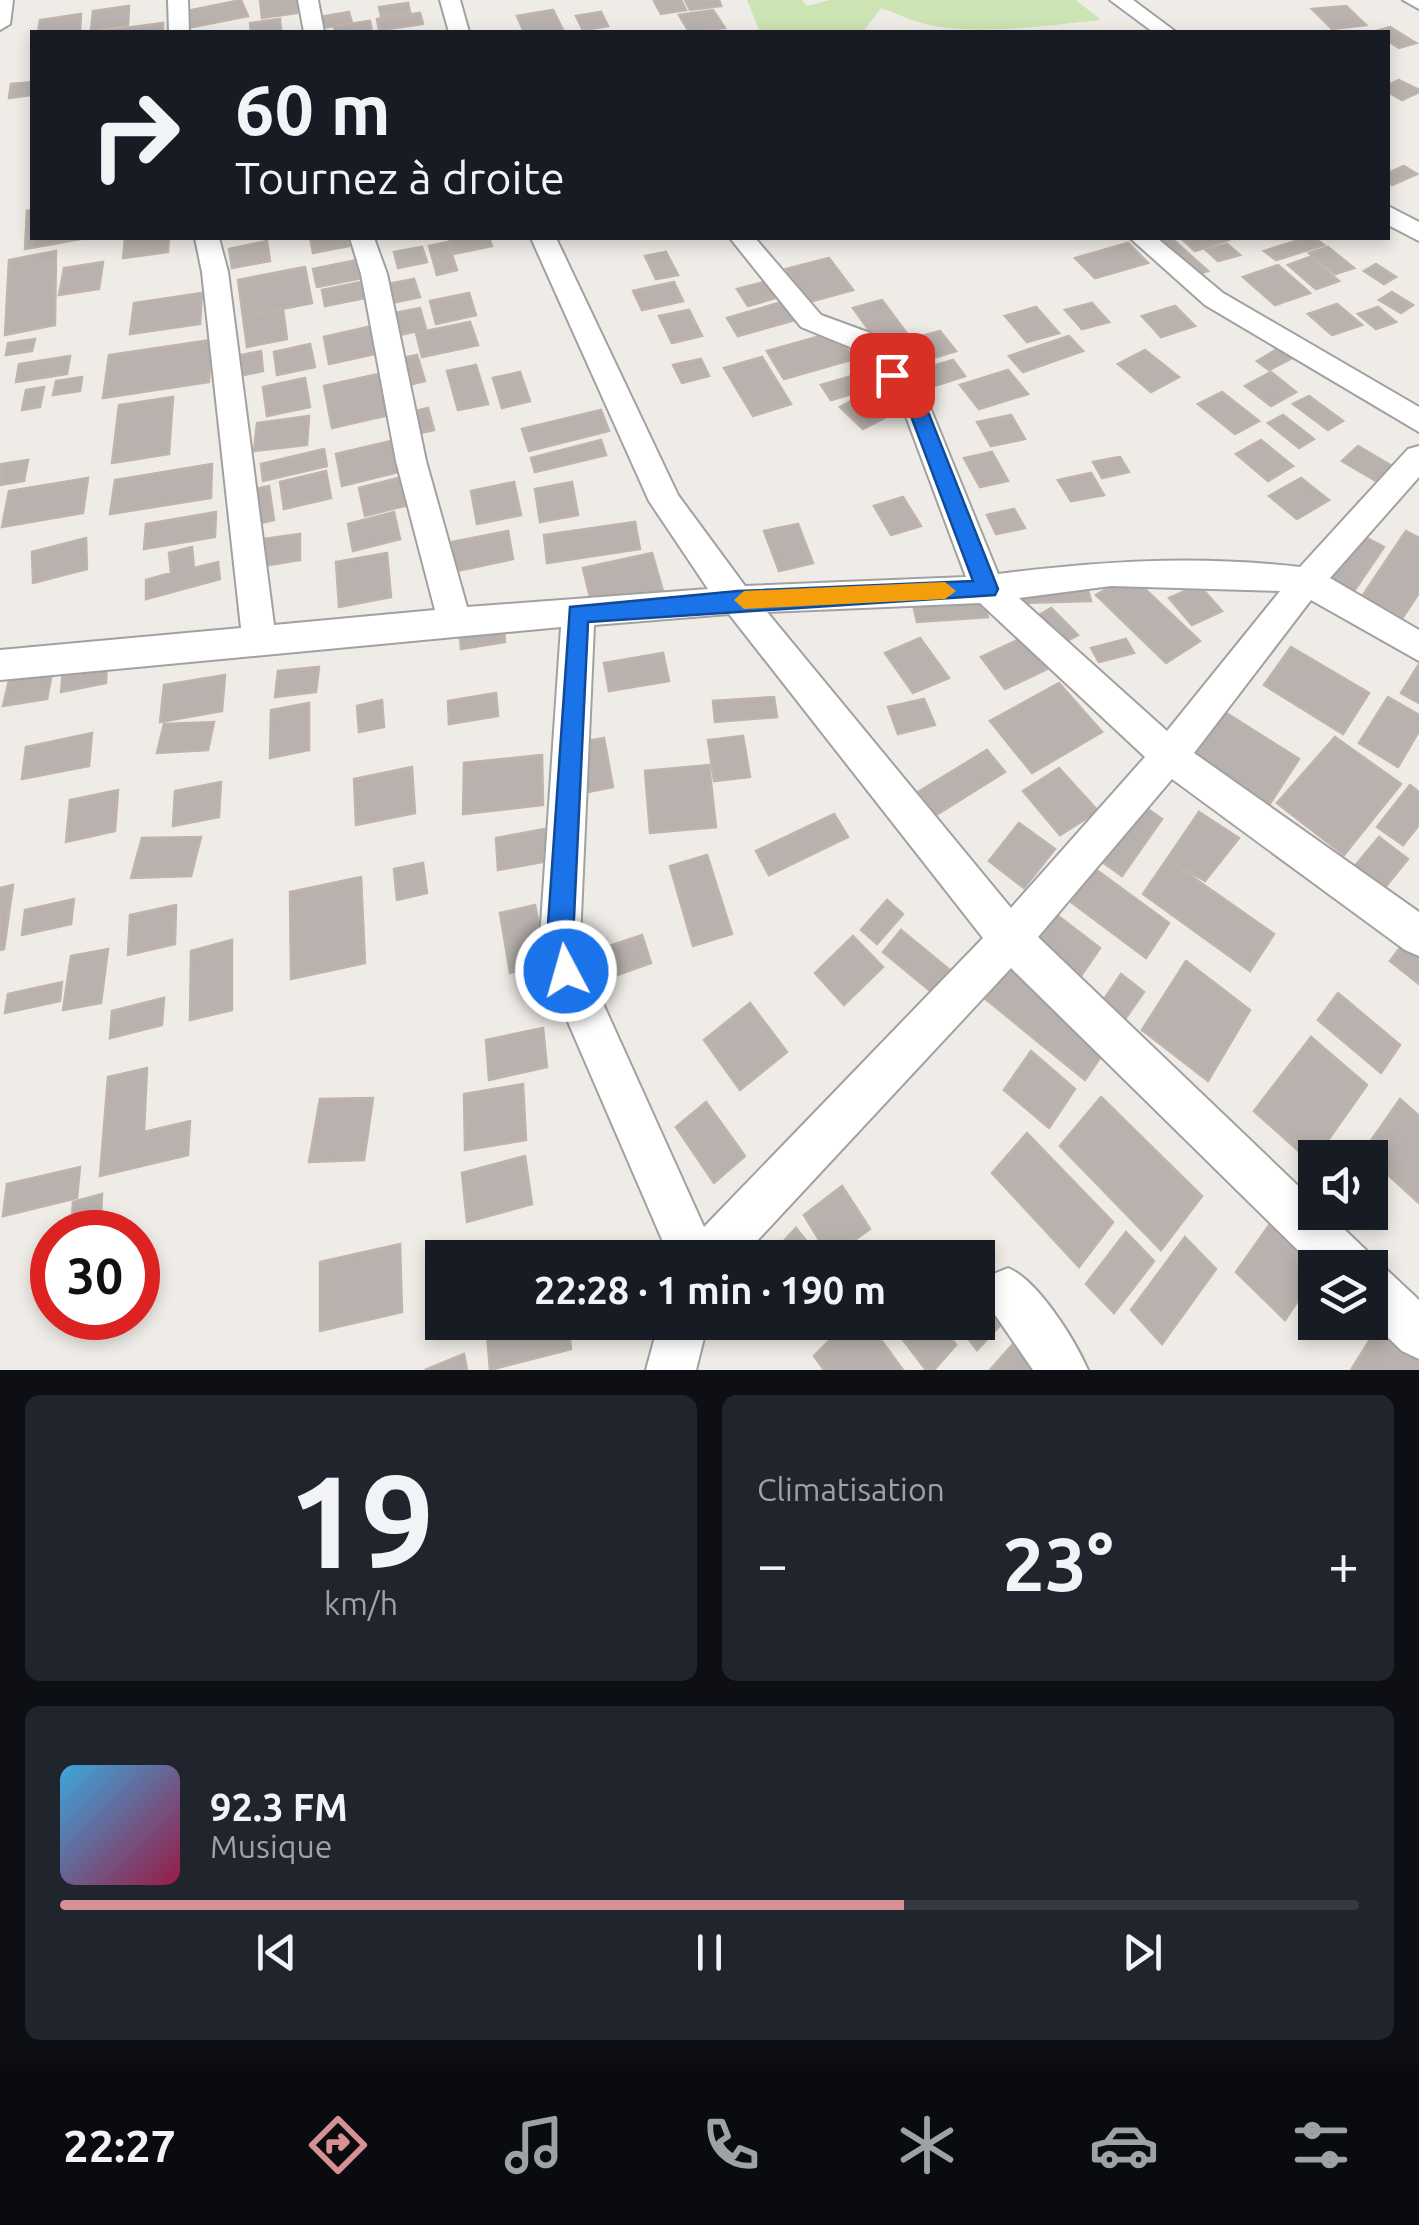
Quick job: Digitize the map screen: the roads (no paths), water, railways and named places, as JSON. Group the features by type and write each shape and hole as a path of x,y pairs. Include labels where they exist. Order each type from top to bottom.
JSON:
{"street":[{"path":"0,24 3,0"},
{"path":"178,0 179,30"},
{"path":"308,0 314,30"},
{"path":"450,0 458,30"},
{"path":"1120,0 1163,30"},
{"path":"1390,215 1419,233"},
{"path":"207,240 259,640"},
{"path":"363,240 374,274 412,461 455,624"},
{"path":"544,240 665,501 707,563 1010,939 1331,1250"},
{"path":"744,240 811,320 860,340 916,406 987,589 1169,756 1419,936"},
{"path":"1144,240 1214,299 1419,422"},
{"path":"725,1240 1010,939 1169,756 1306,582 1419,457"},
{"path":"0,665 738,600 987,589 1112,573 1255,575 1306,582 1419,647"},
{"path":"578,614 560,939 566,971 686,1240"},
{"path":"1008,1292 1063,1370"},
{"path":"1388,1304 1419,1334"},
{"path":"670,1370 679,1340"}]}
